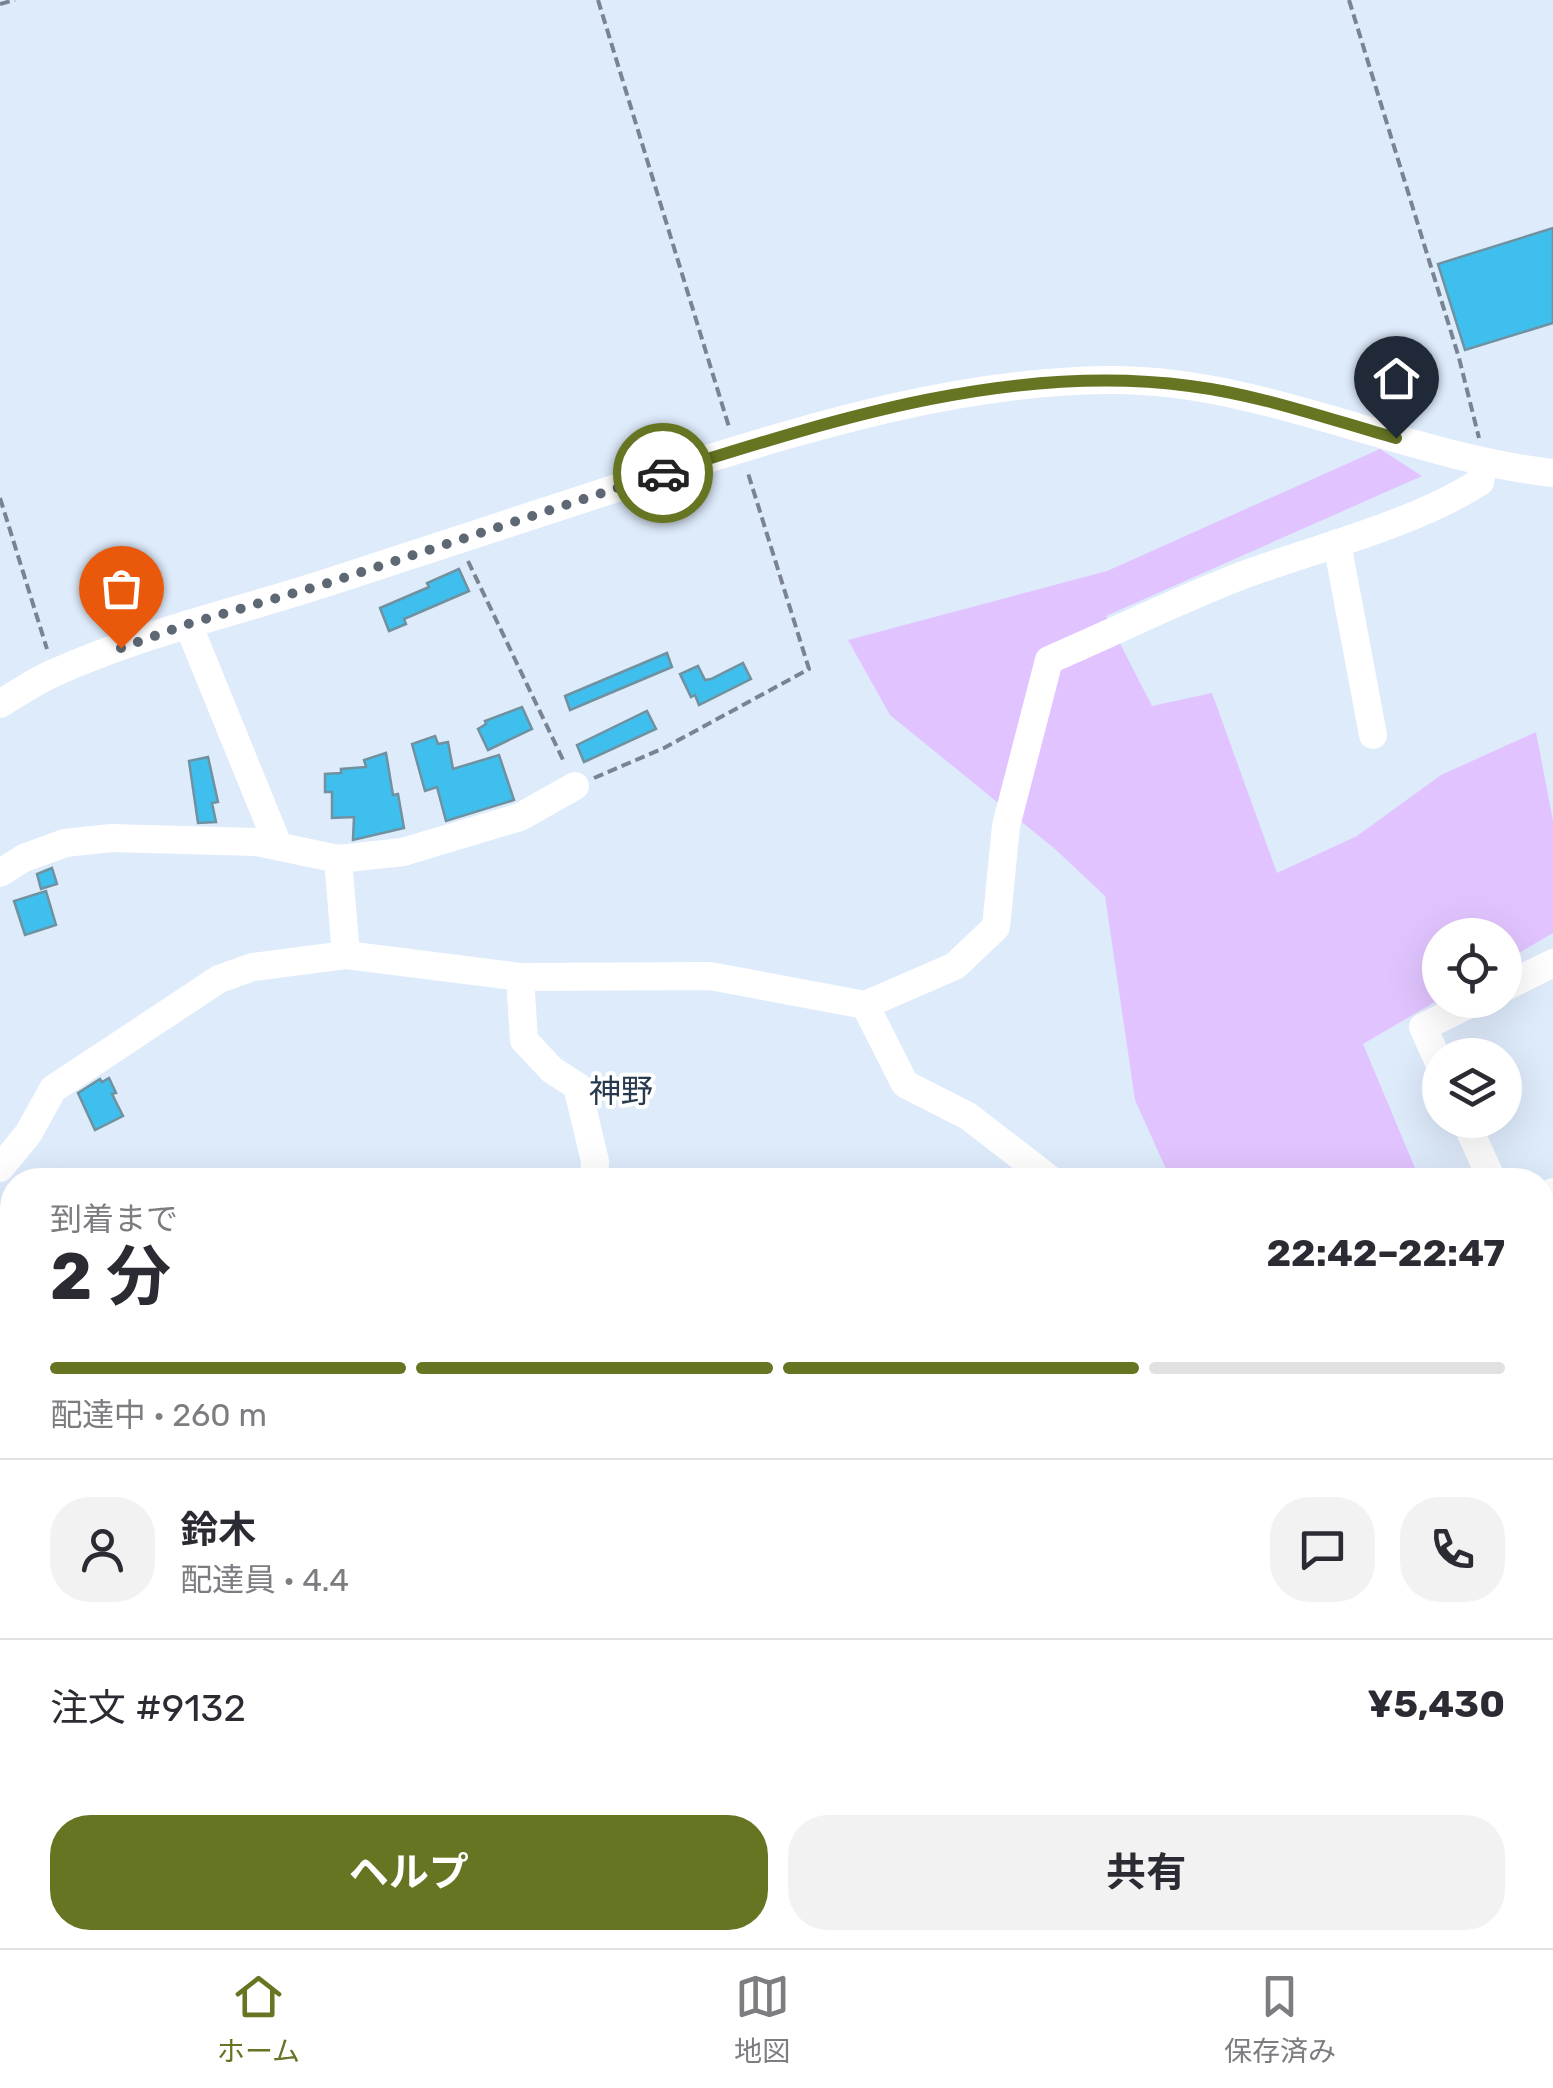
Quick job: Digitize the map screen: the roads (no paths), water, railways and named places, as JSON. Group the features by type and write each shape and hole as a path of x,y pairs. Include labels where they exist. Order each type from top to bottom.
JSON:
{"street":[{"path":"0,704 55,672 188,624 325,584 738,450 936,397 1110,380 1190,386 1273,402 1483,462 1553,473"},
{"path":"0,1168 28,1134 53,1090 219,979 253,967 346,954 520,977 710,976 865,1004 954,966 996,927 1006,826 1049,660 1236,578 1459,495 1480,482 1483,462"},
{"path":"1337,543 1374,735"},
{"path":"188,624 278,845"},
{"path":"0,873 24,858 65,843 110,838 257,842 338,859 403,852 520,817 575,786"},
{"path":"338,859 346,954"},
{"path":"1522,979 1553,964"},
{"path":"520,977 524,1040 552,1070 577,1086 595,1168"},
{"path":"865,1004 905,1084 968,1116 1035,1168"},
{"path":"1428,1038 1423,1027 1441,1018"},
{"path":"1473,1138 1487,1168"}],"district":[{"name":"神野","path":"621,1091"}]}
